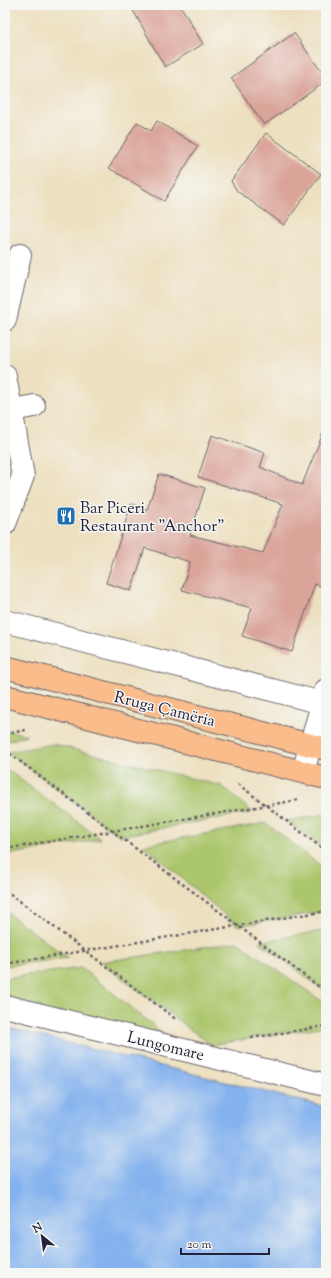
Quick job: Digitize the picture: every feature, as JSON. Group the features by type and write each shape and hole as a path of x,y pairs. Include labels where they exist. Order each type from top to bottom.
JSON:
{"main road":[{"name":"Rruga Çamëria","path":"5,667 318,747"},
{"name":"Rruga Çamëria","path":"5,696 326,778"}],"street":[{"path":"5,320 20,255"},
{"path":"5,376 23,476 5,524"},
{"path":"12,410 34,406"},
{"path":"5,621 325,699 316,724 318,747 304,772"},
{"name":"Lungomare","path":"5,1006 326,1085"}],"path":[{"path":"5,750 326,992"},
{"path":"232,779 326,851"},
{"path":"5,849 267,806"},
{"path":"5,890 180,1022"},
{"path":"5,964 326,911"},
{"path":"249,1038 326,1026"}],"green space":[{"path":"5,730 27,735 5,742"},
{"path":"53,744 222,786 252,812 120,836 8,752"},
{"path":"5,768 101,839 5,855"},
{"path":"326,814 326,851 287,821"},
{"path":"266,823 326,870 326,911 238,926 143,845"},
{"path":"5,911 68,958 5,966"},
{"path":"326,930 326,992 259,942"},
{"path":"237,942 326,1004 326,1026 211,1045 101,962"},
{"path":"81,968 186,1051 5,1004 5,978"}],"water":[{"path":"5,1027 326,1107 326,1273 5,1273"}],"building":[{"path":"130,5 180,5 203,44 165,67"},
{"path":"294,33 326,78 326,81 264,125 231,78"},
{"path":"157,121 198,146 164,201 109,168 137,122 151,131"},
{"path":"266,133 321,174 284,225 237,191 231,181"},
{"path":"325,428 326,589 315,584 292,652 242,636 252,608 182,590 190,562 145,548 131,591 106,583 131,504 147,510 159,474 205,488 190,535 263,553 283,504 198,477 212,435 265,453 260,467 302,485"}],"place":[{"name":"Bar Piceri Restaurant \"Anchor\"","path":"66,516"}]}
